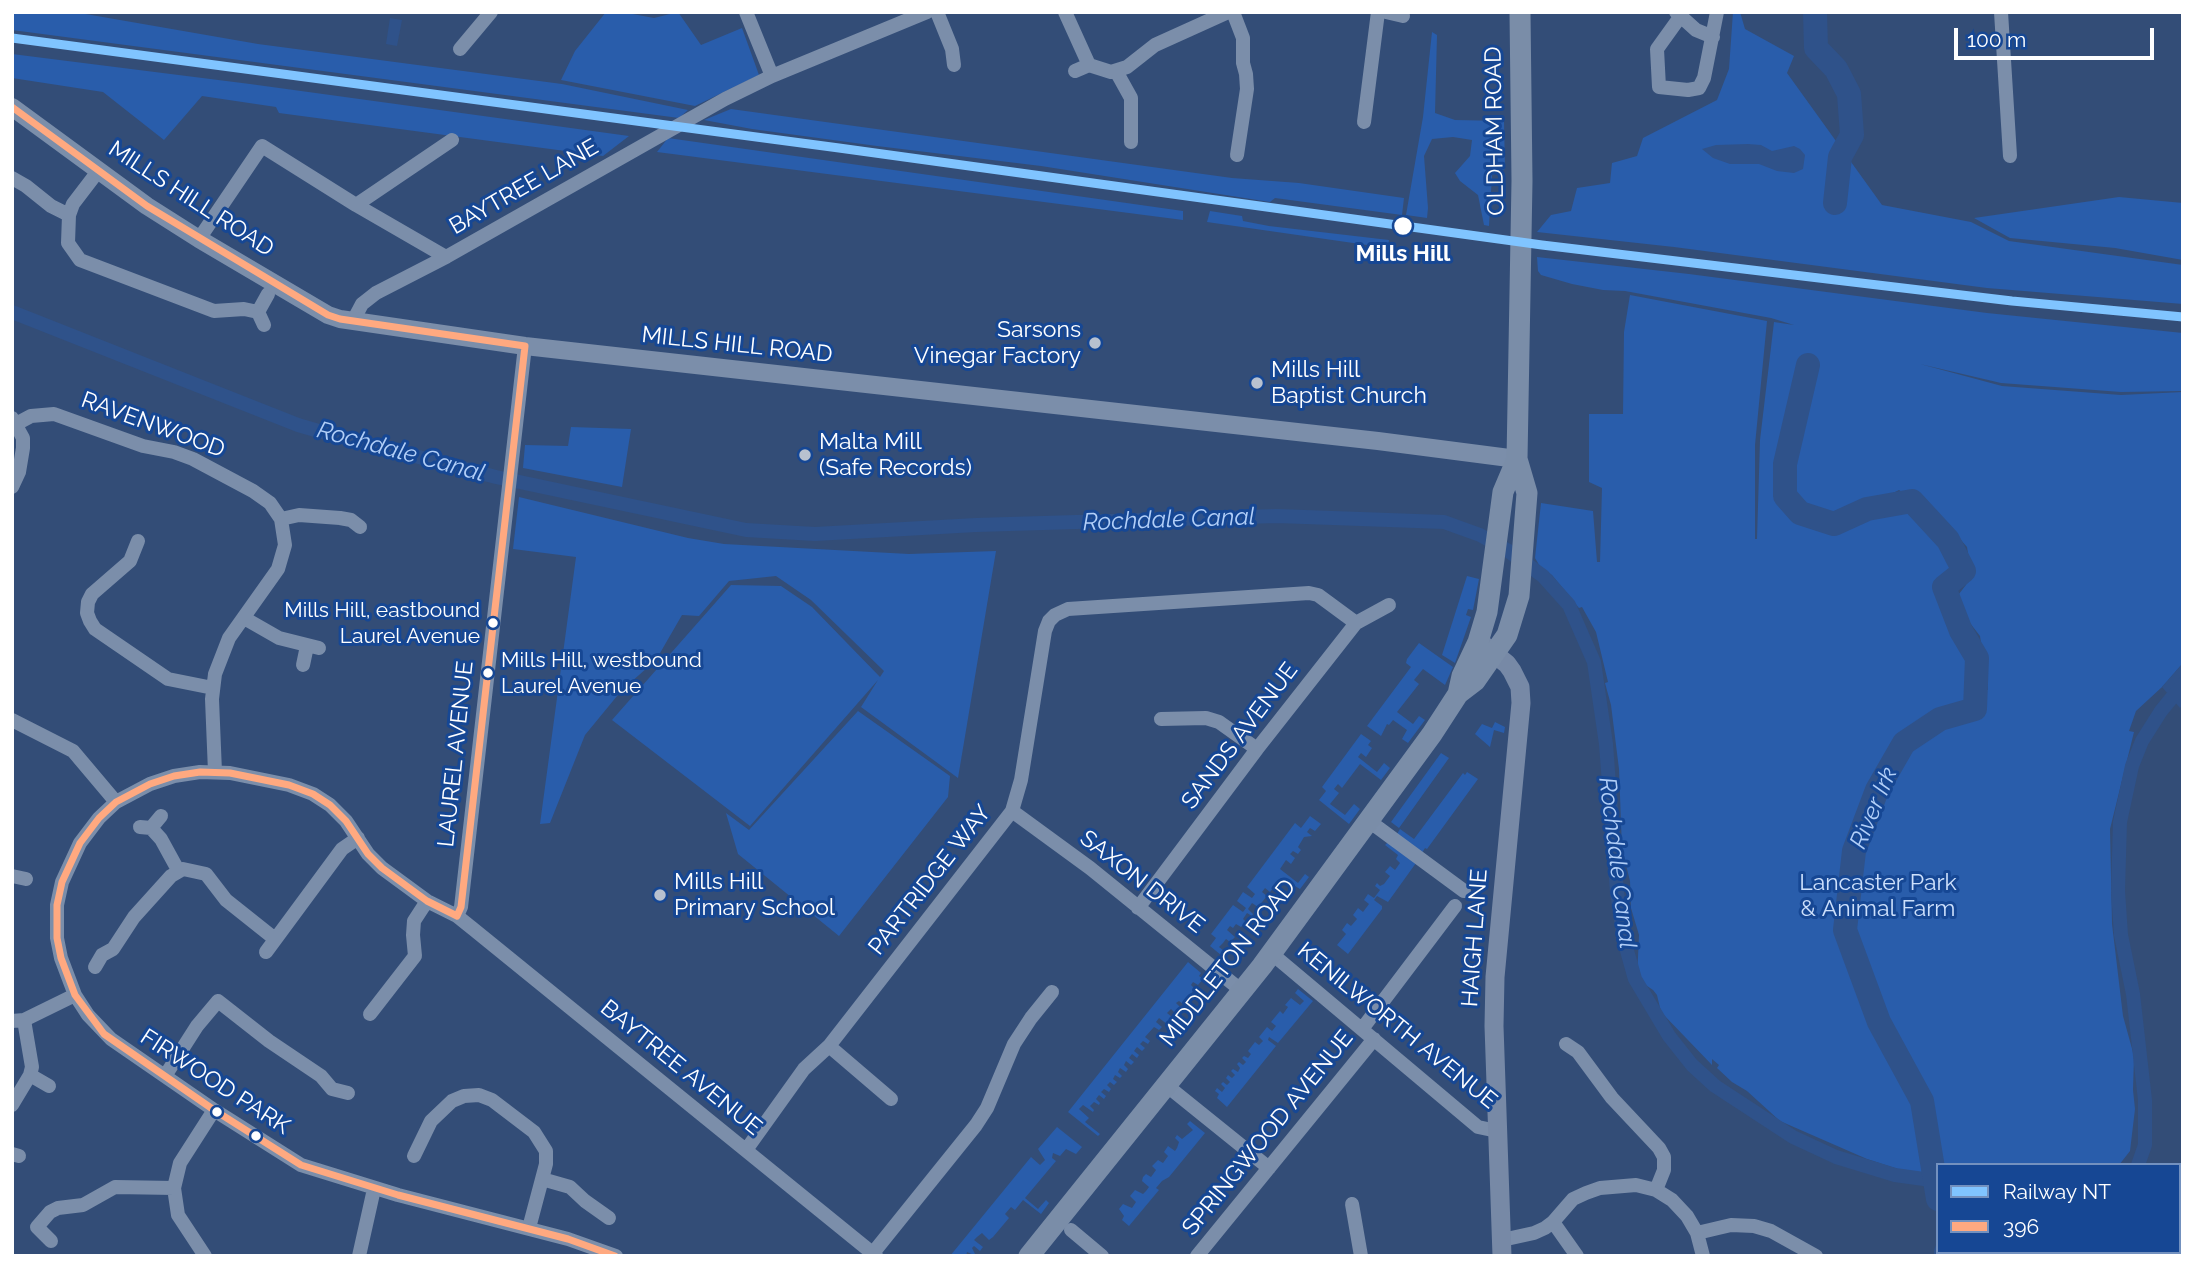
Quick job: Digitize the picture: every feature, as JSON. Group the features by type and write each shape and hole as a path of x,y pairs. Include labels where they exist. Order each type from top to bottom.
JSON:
{"main road":[{"name":"OLDHAM ROAD","path":"1517,459 1522,181 1520,12"},
{"name":"MIDDLETON ROAD","path":"1458,694 1462,676 1478,642 1487,612 1503,492 1517,459"},
{"name":"MIDDLETON ROAD","path":"1029,1256 1271,953 1432,734 1458,694 1475,681 1496,654 1507,635 1518,596 1527,493 1517,459"},
{"name":"HAIGH LANE","path":"1478,642 1496,654 1515,675 1520,687 1521,703 1494,977 1502,1248"}],"street":[{"path":"465,24 490,12"},
{"path":"460,49 490,12"},
{"path":"746,12 772,76"},
{"name":"BAYTREE LANE","path":"353,321 358,309 376,293 446,257 725,99 772,76 927,12"},
{"path":"937,12 952,50 954,65"},
{"path":"1065,12 1089,65 1105,72 1116,72 1127,67 1155,45 1231,12 1243,38 1243,63 1252,97 1237,155"},
{"path":"1364,122 1378,12"},
{"path":"1386,12 1403,16"},
{"path":"1713,37 1696,30 1678,15 1657,49 1660,87 1688,90 1699,88 1704,78 1713,37 1717,12"},
{"path":"2001,12 2010,156"},
{"path":"1074,71 1089,65"},
{"path":"1116,72 1131,97 1131,142"},
{"name":"MILLS HILL ROAD","path":"12,107 147,206 199,239 328,315 353,321 525,346 1378,440 1517,459"},
{"path":"356,205 452,140"},
{"path":"199,239 262,146 446,257"},
{"path":"99,170 73,204 69,215 68,243 80,260 214,311 244,309 261,318 268,295"},
{"path":"12,178 51,206 69,215"},
{"name":"LAUREL AVENUE","path":"457,916 462,896 525,346"},
{"name":"RAVENWOOD","path":"14,421 54,414 143,446 174,452 193,459 253,491 270,503 281,519"},
{"path":"12,487 23,459 23,438 14,421"},
{"path":"215,772 213,688 218,661 281,561 285,545 281,519 299,514 340,518 351,520 360,527"},
{"path":"138,541 130,561 92,594 87,613 90,621 95,629 168,679 213,688"},
{"name":"PARTRIDGE WAY","path":"746,1150 804,1069 829,1046 1012,811 1021,780 1045,631 1055,615 1069,609 1309,593 1318,595 1356,623"},
{"name":"SANDS AVENUE","path":"1138,908 1356,623 1389,605"},
{"path":"244,618 262,631 313,647 303,665"},
{"path":"1161,719 1206,718 1219,722 1257,750"},
{"path":"12,720 73,751 116,802"},
{"name":"FIRWOOD PARK","path":"457,916 427,901 382,868 330,805 306,790 215,772 183,774 159,780 116,802 99,818 80,843 62,882 57,905 57,938 61,958 75,995 88,1015 111,1040 301,1165 374,1189 529,1228 615,1256"},
{"name":"SAXON DRIVE","path":"1012,811 1090,869 1242,990"},
{"path":"161,816 146,827 169,849 178,870"},
{"path":"1369,821 1464,891"},
{"path":"267,952 342,849 358,838"},
{"path":"91,944 98,961 113,949 134,917 178,870 191,869 206,874 226,900 275,939"},
{"path":"370,1014 390,1001 415,956 414,922 427,901"},
{"path":"1362,1029 1455,906"},
{"name":"BAYTREE AVENUE","path":"457,916 875,1255"},
{"name":"KENILWORTH AVENUE","path":"1271,953 1478,1127 1497,1131"},
{"path":"875,1255 976,1125 987,1108 1014,1044 1031,1017 1052,992"},
{"path":"12,1105 30,1075 32,1058 18,1021 75,995"},
{"path":"165,1076 197,1026 222,995 269,1041 321,1076 328,1093 348,1093"},
{"name":"SPRINGWOOD AVENUE","path":"1197,1256 1374,1039"},
{"path":"1566,1044 1578,1052 1612,1098 1664,1157 1664,1171 1656,1190"},
{"path":"829,1046 891,1099"},
{"path":"30,1075 49,1086"},
{"path":"1166,1085 1269,1168"},
{"path":"414,1156 430,1121 440,1110 457,1098 479,1095 492,1100 539,1138 547,1158 529,1228"},
{"path":"205,1256 178,1214 174,1188 180,1163 214,1110"},
{"path":"542,1179 570,1187 585,1201 610,1217"},
{"path":"1502,1248 1553,1222 1573,1199 1600,1188 1636,1185 1656,1190 1672,1200 1687,1216 1697,1233 1703,1256"},
{"path":"24,1237 50,1212 58,1208 83,1205 115,1187 174,1188"},
{"path":"359,1256 374,1189"},
{"path":"1352,1204 1361,1256"},
{"path":"1553,1222 1577,1256"},
{"path":"1697,1233 1731,1225 1754,1226 1771,1231 1816,1256"},
{"path":"37,1227 51,1241"},
{"path":"1071,1230 1102,1256"}],"green space":[{"path":"12,12 74,12 258,44 562,84 688,110 679,118 12,30"},
{"path":"606,12 654,18 678,12 701,45 742,28 759,75 695,106 561,80 575,51"},
{"path":"1733,12 1740,12 1745,29 1794,56 1787,73 1882,205 1971,222 2009,241 2183,265 2183,304 1987,288 1537,232 1551,215 1571,211 1577,188 1610,183 1612,163 1637,156 1643,138 1717,100 1729,69"},
{"path":"1432,32 1437,35 1435,113 1455,120 1504,121 1505,169 1492,175 1489,226 1484,225 1478,195 1460,181 1455,173 1470,156 1472,140 1453,137 1432,139 1424,156 1427,218 1406,215 1423,117"},
{"path":"12,54 629,136 603,156 279,113 276,107 202,96 164,140 103,92 12,78"},
{"path":"731,109 1232,178 1299,183 1404,198 1402,215 1275,198 1270,202 1041,166 752,129 704,120"},
{"path":"668,138 1183,211 1183,220 657,152"},
{"path":"2119,197 2183,203 2183,260 2115,248 2010,238 1974,218"},
{"path":"1210,211 1242,216 1243,221 1269,226 1389,240 1388,248 1207,222"},
{"name":"Lancaster Park & Animal Farm","path":"1537,257 1987,313 2183,333 2183,391 2121,392 2001,383 1920,364 2002,386 2121,395 2183,392 2183,663 2136,711 2129,731 2134,732 2110,829 2112,924 2123,1016 2134,1056 2135,1109 2130,1151 2121,1163 1936,1163 1936,1176 1904,1171 1867,1159 1780,1121 1747,1091 1732,1082 1717,1068 1719,1065 1712,1059 1712,1065 1661,1012 1653,990 1637,979 1639,935 1631,908 1630,881 1622,849 1619,769 1611,705 1605,683 1608,682 1596,632 1582,607 1579,608 1552,575 1541,568 1535,558 1541,503 1593,511 1597,562 1600,562 1602,488 1589,482 1589,414 1623,414 1624,332 1630,295 1767,321 1755,445 1757,539 1760,440 1774,322 1794,325 1771,318 1625,291 1572,284 1541,275","holes":["1899,490 1941,517 1967,547 1972,577 1959,594 1960,610 1980,636 1988,690 1972,684 1974,661 1956,631 1941,588 1957,569 1946,542 1912,509 1895,509 1893,502 1885,497"]},
{"path":"571,427 631,429 622,487 523,468 525,445 568,446"},
{"path":"519,497 688,538 724,544 909,554 996,551 958,778 861,707 878,680 750,826 612,720 731,585 781,586 812,607 880,677 884,671 811,600 776,576 729,581 699,616 682,615 656,660 622,690 585,735 550,823 540,824 576,557 513,549"},
{"path":"1467,576 1479,579 1473,610 1468,609 1466,615 1471,617 1455,663 1442,655"},
{"path":"1419,643 1453,667 1445,685 1423,669 1414,680 1419,684 1397,712 1413,724 1419,716 1425,720 1408,743 1402,739 1407,730 1393,720 1387,724 1381,736 1367,726 1411,667 1406,663 1407,659"},
{"path":"858,711 950,776 948,797 839,936 738,854 726,813 749,830"},
{"path":"1495,722 1505,727 1504,733 1494,730 1490,747 1475,734 1482,724 1492,728"},
{"path":"1361,734 1371,741 1368,745 1372,748 1366,757 1361,753 1358,757 1377,772 1384,763 1390,768 1381,780 1360,764 1342,788 1338,784 1334,789 1339,793 1330,804 1345,815 1354,804 1360,809 1349,824 1319,800 1326,791 1322,787"},
{"path":"1441,753 1449,758 1399,828 1391,822"},
{"path":"1467,772 1478,779 1427,849 1422,853 1397,834 1400,829 1414,839 1463,773 1465,775"},
{"path":"1310,816 1321,824 1315,831 1310,828 1307,832 1312,836 1304,837 1298,847 1301,850 1298,854 1293,851 1290,854 1295,858 1291,864 1286,860 1280,869 1298,883 1305,874 1309,877 1300,889 1281,878 1270,892 1265,888 1262,892 1267,896 1258,907 1252,903 1248,909 1252,916 1247,913 1243,919 1258,936 1243,925 1241,927 1236,924 1233,928 1230,926 1227,930 1235,937 1230,942 1226,939 1219,947 1224,951 1221,955 1210,946 1216,938 1211,934 1233,905 1243,912 1246,908 1237,901 1243,892 1252,898 1255,894 1247,887 1295,823 1301,828"},
{"path":"1388,842 1416,863 1388,902 1377,896 1374,900 1382,909 1348,954 1337,945 1346,934 1342,930 1347,923 1351,926 1357,919 1353,915 1358,908 1363,912 1369,904 1364,900 1368,894 1374,898 1380,890 1375,886 1377,883 1380,886 1384,884 1390,876 1385,872 1390,866 1395,870 1400,863 1396,859 1398,855 1385,845"},
{"path":"1188,962 1201,973 1199,976 1203,979 1198,985 1193,982 1191,985 1195,989 1183,1004 1179,1001 1176,1003 1180,1007 1175,1013 1171,1009 1167,1013 1172,1017 1168,1022 1181,1033 1159,1018 1156,1022 1162,1027 1159,1030 1154,1027 1145,1037 1150,1041 1148,1044 1143,1041 1140,1044 1145,1048 1142,1051 1137,1047 1134,1051 1139,1055 1137,1058 1132,1054 1129,1058 1134,1062 1131,1065 1126,1061 1126,1072 1120,1068 1118,1072 1122,1076 1120,1078 1115,1075 1113,1079 1117,1082 1107,1085 1111,1089 1109,1092 1104,1089 1101,1092 1106,1096 1104,1099 1099,1095 1096,1099 1099,1105 1094,1102 1090,1106 1093,1112 1083,1105 1079,1109 1089,1118 1085,1122 1100,1134 1098,1136 1068,1112"},
{"path":"1298,989 1313,1001 1278,1043 1269,1037 1268,1040 1276,1046 1227,1107 1217,1098 1219,1094 1215,1091 1217,1088 1222,1092 1225,1088 1221,1084 1223,1082 1227,1085 1230,1082 1226,1078 1228,1075 1232,1078 1235,1075 1231,1071 1233,1069 1238,1072 1240,1068 1237,1064 1239,1062 1243,1065 1246,1062 1242,1058 1248,1058 1251,1054 1248,1051 1255,1042 1259,1045 1263,1041 1259,1037 1267,1027 1272,1031 1276,1026 1271,1022 1280,1011 1283,1014 1288,1007 1285,1005 1291,998 1300,1005 1304,1001 1295,993"},
{"path":"1190,1121 1205,1133 1169,1177 1156,1188 1159,1190 1129,1226 1122,1220 1124,1216 1119,1209 1123,1204 1132,1208 1136,1202 1130,1196 1135,1190 1143,1194 1146,1191 1149,1187 1142,1181 1143,1177 1146,1174 1151,1177 1156,1170 1152,1166 1158,1160 1163,1163 1168,1156 1164,1152 1168,1146 1175,1151 1179,1142 1175,1138 1177,1135 1182,1139 1193,1130 1187,1124"},
{"path":"1057,1127 1082,1147 1076,1154 1066,1149 1060,1156 1053,1153 1052,1158 1056,1161 1025,1198 1038,1209 1046,1200 1049,1203 1041,1214 1023,1200 1015,1210 1011,1207 1005,1214 1009,1218 993,1237 989,1240 982,1233 974,1240 983,1247 980,1251 974,1246 972,1248 976,1256 967,1252 966,1256 950,1256 1031,1157 1040,1165 1045,1160 1038,1149"}],"shaded area":[{"path":"390,18 402,20 397,46 386,44"},
{"path":"1716,145 1761,145 1772,151 1794,146 1805,155 1803,169 1794,173 1777,171 1759,164 1730,164 1713,158 1702,149"},
{"path":"2183,663 2183,704 2180,708 2162,687"}],"waterway":[{"name":"River Irk","path":"1815,12 1816,48 1836,69 1849,94 1852,135 1840,157 1835,203"},
{"name":"Rochdale Canal","path":"12,312 298,425 496,477 746,530 815,534 976,525 1277,516 1444,522 1480,535 1507,550 1543,576 1569,605 1594,662 1606,744 1617,892 1624,940 1635,979 1669,1036 1692,1065 1715,1086 1793,1137 1836,1157 1895,1175 1936,1181"},
{"name":"River Irk","path":"1808,365 1785,464 1785,496 1800,513 1834,524 1867,509 1912,501 1948,540 1964,571 1944,587 1961,631 1977,658 1975,709 1940,719 1904,743 1877,790 1854,851 1845,930 1879,1022 1922,1101 1936,1187"},
{"name":"Rochdale Canal","path":"2139,1163 2145,1145 2145,1100 2133,994 2121,935 2118,891 2120,822 2132,766 2142,741 2183,684"}],"rail line":[{"name":"NT","path":"12,38 1542,245 2012,301 2183,317"}],"transit line":[{"name":"396","path":"12,107 147,206 328,315 525,346"},
{"name":"396","path":"457,916 461,907 525,346"},
{"name":"396","path":"457,916 427,901 382,868 368,854 346,821 330,805 313,794 289,785 230,773 200,772 174,776 150,784 116,802 99,818 80,843 62,882 57,905 57,938 61,958 75,995 104,1034 214,1110 301,1165 398,1195 568,1239 615,1256"}],"place":[{"name":"Mills Hill","path":"1403,226"},
{"name":"Sarsons Vinegar Factory","path":"1095,343"},
{"name":"Mills Hill Baptist Church","path":"1257,383"},
{"name":"Malta Mill (Safe Records)","path":"805,455"},
{"name":"Mills Hill, eastbound Laurel Avenue","path":"493,623"},
{"name":"Mills Hill, westbound Laurel Avenue","path":"488,673"},
{"name":"Mills Hill Primary School","path":"660,895"}]}
